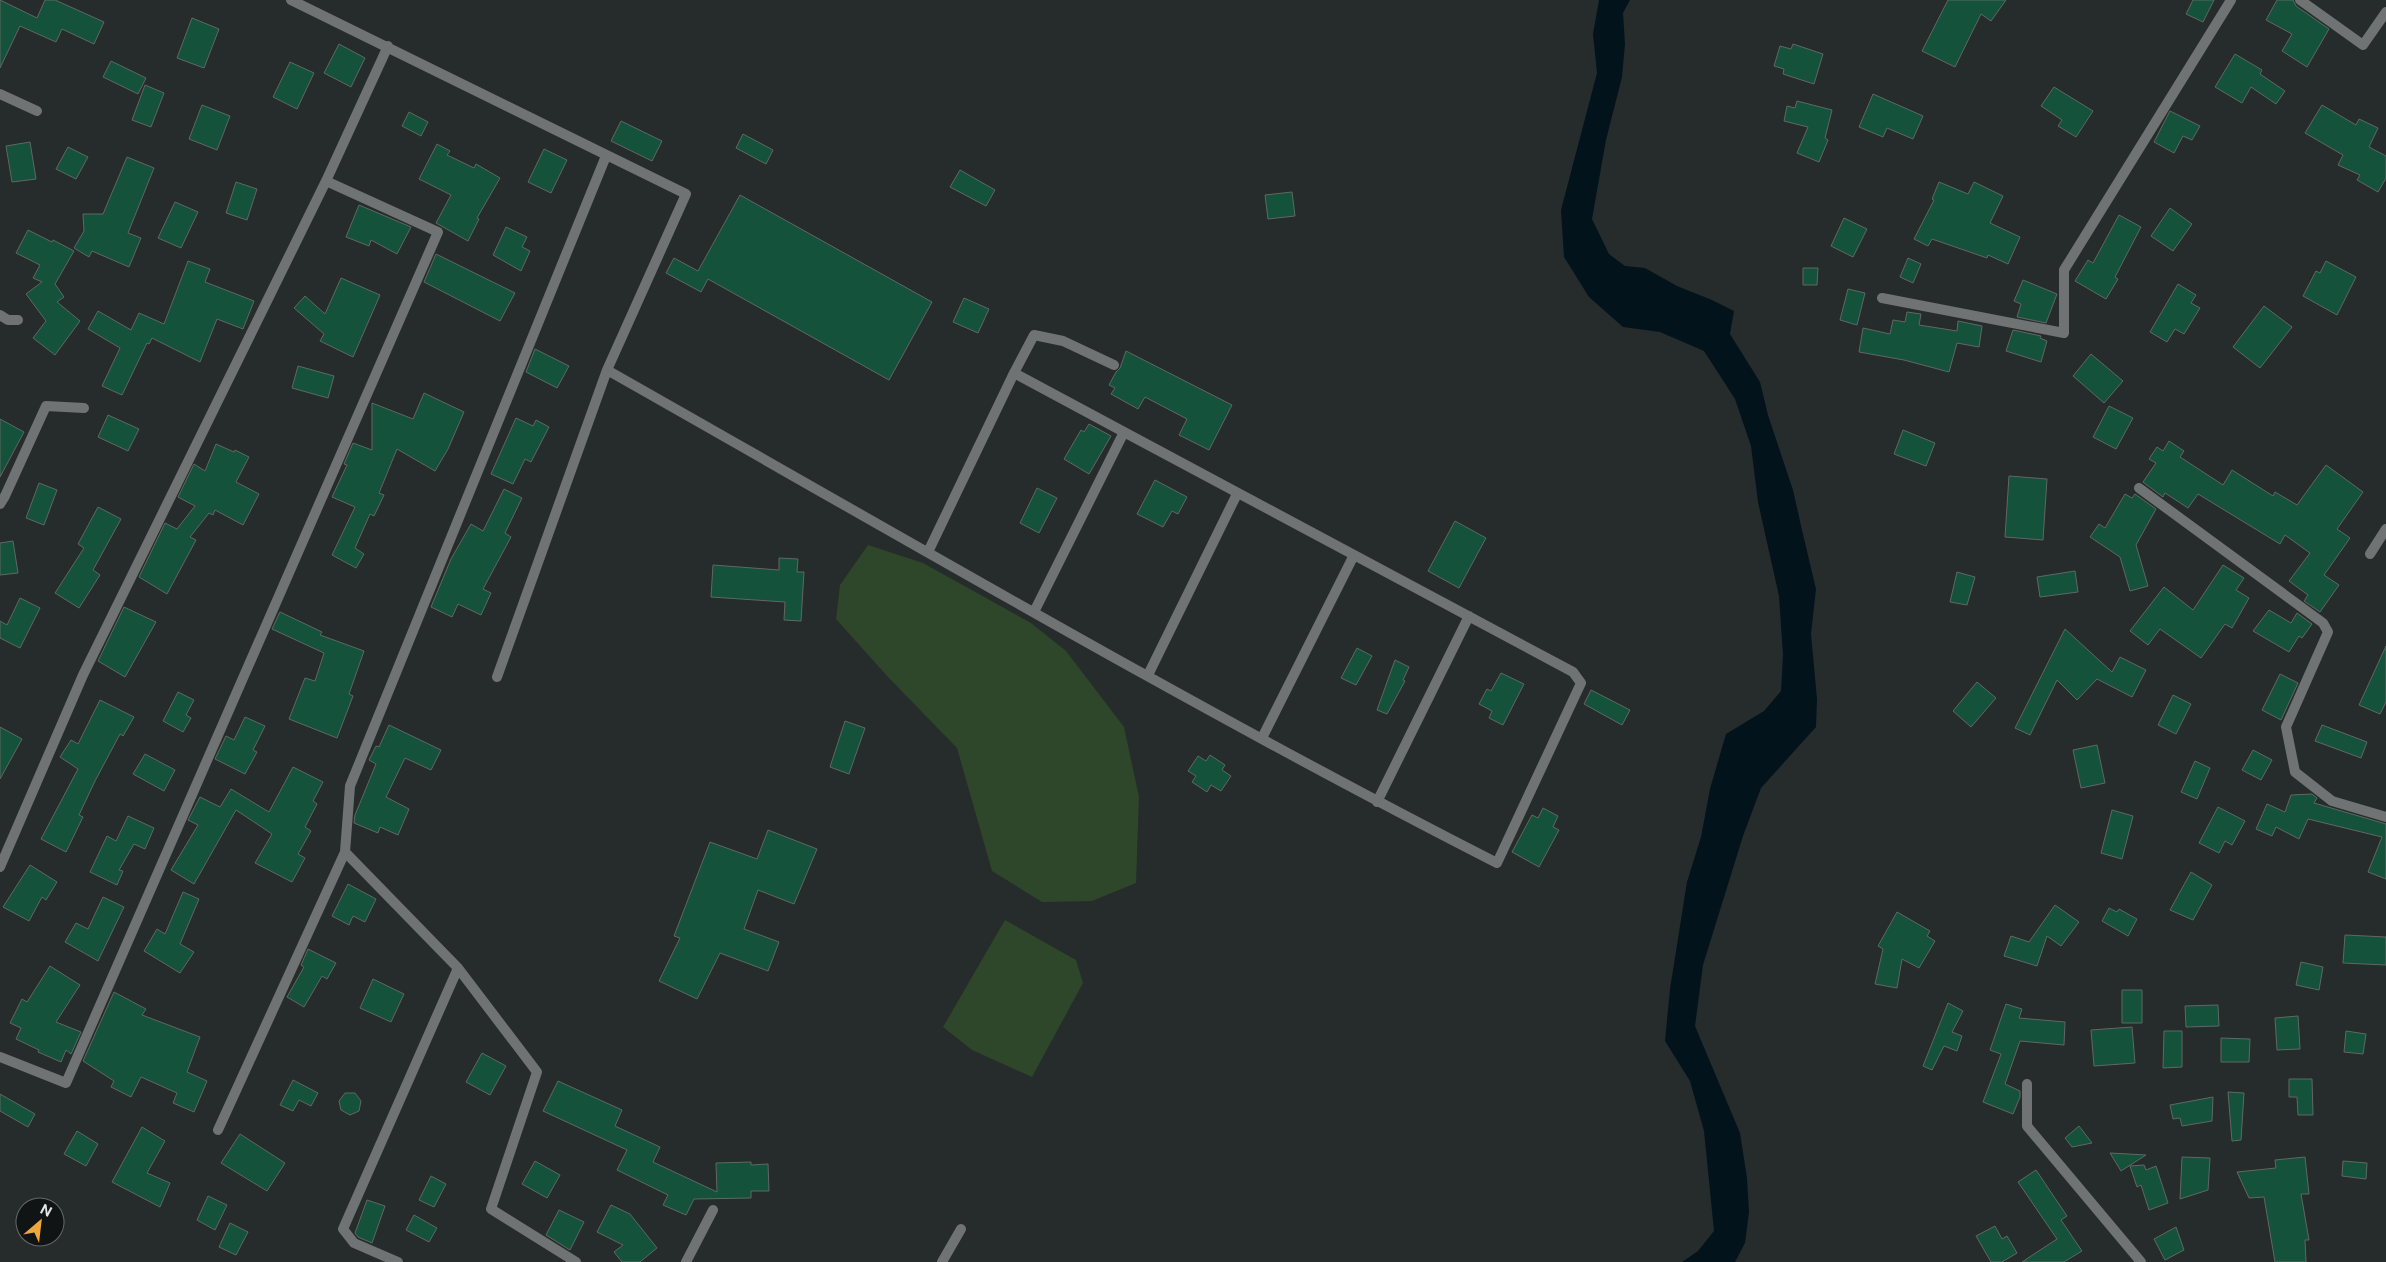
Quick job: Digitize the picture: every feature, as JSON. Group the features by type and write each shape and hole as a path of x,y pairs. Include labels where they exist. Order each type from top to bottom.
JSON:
{"street":[{"path":"291,0 686,194 607,370 497,677"},
{"path":"1882,298 2064,333 2064,270 2231,0"},
{"path":"2300,0 2363,45 2386,12"},
{"path":"0,867 83,675 326,181 388,46"},
{"path":"0,94 37,111"},
{"path":"218,1130 345,852 350,786 606,156"},
{"path":"0,1057 66,1083 438,232 326,181"},
{"path":"0,315 8,320 18,320"},
{"path":"928,552 1034,335 1063,341 1114,365"},
{"path":"607,370 1034,612 1377,802 1497,862 1580,684 1573,672 1237,494 1014,373"},
{"path":"0,504 46,406 84,408"},
{"path":"1034,612 1124,432"},
{"path":"2139,488 2323,623 2328,632 2286,727 2295,772 2332,801 2386,817"},
{"path":"1148,675 1237,494"},
{"path":"2370,554 2386,529"},
{"path":"1262,738 1354,555"},
{"path":"1377,802 1469,616"},
{"path":"345,852 458,968 537,1072 491,1209 576,1262"},
{"path":"398,1262 354,1243 343,1229 458,968"},
{"path":"2027,1084 2026,1126 2141,1262"},
{"path":"686,1262 713,1210"},
{"path":"942,1262 961,1229"}],"green space":[{"path":"868,545 923,563 1031,623 1066,651 1124,727 1139,797 1136,883 1092,901 1042,902 992,871 957,748 888,677 836,619 840,585"},
{"path":"1005,920 1076,960 1083,983 1032,1077 972,1050 943,1027"}],"shaded area":[{"path":"1599,0 1630,0 1623,13 1625,44 1622,77 1606,140 1592,219 1609,254 1625,266 1645,268 1677,286 1734,311 1730,334 1760,382 1768,415 1793,490 1816,589 1811,634 1817,699 1816,727 1761,788 1743,836 1703,965 1695,1026 1740,1133 1747,1178 1749,1212 1745,1243 1735,1262 1682,1262 1698,1251 1714,1231 1704,1131 1690,1081 1665,1041 1670,989 1687,882 1701,837 1710,789 1726,734 1764,711 1781,691 1783,655 1779,596 1758,502 1751,446 1735,399 1704,351 1660,332 1623,327 1589,297 1564,257 1561,210 1597,73 1593,34"}],"building":[{"path":"0,0 37,18 45,0 55,0 104,22 94,44 62,29 56,42 20,26 0,68"},
{"path":"1948,0 2006,0 1991,21 1981,14 1955,67 1922,51"},
{"path":"2193,0 2214,0 2203,22 2186,14"},
{"path":"2277,0 2293,0 2296,6 2329,29 2307,67 2282,51 2292,34 2266,20"},
{"path":"192,18 219,29 204,68 177,58"},
{"path":"339,44 365,58 351,87 324,73"},
{"path":"1793,44 1823,54 1814,84 1783,74 1784,69 1774,66 1780,46 1791,49"},
{"path":"2235,54 2262,70 2260,74 2285,91 2276,104 2251,87 2242,103 2215,87"},
{"path":"111,61 146,78 138,94 103,77"},
{"path":"290,62 314,73 297,109 273,97"},
{"path":"145,85 164,93 151,127 132,120"},
{"path":"2054,87 2093,111 2076,137 2058,126 2062,120 2041,106"},
{"path":"1873,94 1923,116 1913,139 1887,128 1883,137 1859,127"},
{"path":"1797,101 1832,110 1825,138 1828,140 1819,162 1797,153 1808,127 1784,121 1787,106 1795,108"},
{"path":"202,105 230,116 217,150 189,139"},
{"path":"2322,105 2356,125 2359,119 2378,128 2369,147 2386,156 2386,178 2378,192 2357,180 2360,175 2338,165 2343,155 2305,133"},
{"path":"2170,111 2200,126 2192,140 2183,136 2174,153 2154,142"},
{"path":"409,112 428,122 421,136 402,126"},
{"path":"621,121 662,141 652,161 611,141"},
{"path":"743,134 773,150 766,164 736,148"},
{"path":"30,142 36,179 12,182 6,146"},
{"path":"437,144 450,151 447,155 474,168 476,164 500,178 477,218 479,219 468,241 436,223 451,195 419,179"},
{"path":"68,147 88,157 76,179 56,169"},
{"path":"544,149 567,160 551,193 528,182"},
{"path":"127,157 154,168 128,233 141,238 129,267 92,251 89,257 74,248 84,231 83,214 103,214"},
{"path":"960,170 995,190 986,206 950,187"},
{"path":"236,182 257,189 247,220 226,213"},
{"path":"1939,182 1968,194 1974,182 2003,196 1990,223 2020,237 2008,264 1988,255 1987,258 1932,239 1928,246 1914,239 1934,200 1932,199"},
{"path":"1292,192 1295,216 1268,219 1265,195"},
{"path":"740,195 932,302 889,380 708,279 701,292 666,273 674,258 698,271"},
{"path":"175,202 198,212 181,248 158,238"},
{"path":"359,205 411,227 397,254 371,240 369,246 346,237"},
{"path":"2170,208 2192,224 2173,251 2151,236"},
{"path":"2119,215 2141,227 2115,277 2118,279 2106,299 2075,281 2088,260 2093,263"},
{"path":"1844,218 1867,229 1853,257 1831,246"},
{"path":"506,227 527,237 522,247 530,251 521,271 493,255"},
{"path":"28,230 74,251 55,284 64,297 57,302 80,321 55,355 33,338 46,321 26,294 42,282 33,278 40,265 16,253"},
{"path":"436,254 515,293 500,321 424,282"},
{"path":"1908,258 1921,264 1913,283 1900,277"},
{"path":"188,261 210,269 205,282 254,301 243,329 217,319 200,362 152,338 149,344 147,343 122,395 102,386 120,348 88,329 98,311 131,330 139,313 164,324"},
{"path":"2326,261 2356,277 2337,315 2303,296 2316,271 2320,273"},
{"path":"1803,268 1818,268 1817,285 1803,285"},
{"path":"341,278 380,295 353,357 320,341 324,334 294,308 305,296 325,314"},
{"path":"2023,280 2057,294 2046,323 2017,317 2021,304 2014,301"},
{"path":"2178,284 2196,295 2191,303 2200,308 2184,334 2175,329 2167,342 2150,332"},
{"path":"1848,289 1865,293 1857,325 1840,320"},
{"path":"964,298 989,309 978,333 953,322"},
{"path":"2264,306 2292,327 2260,368 2233,347"},
{"path":"1907,312 1921,314 1919,325 1957,331 1958,321 1982,326 1979,347 1957,343 1949,372 1904,360 1859,352 1863,328 1890,334 1893,320 1905,322"},
{"path":"2013,330 2041,336 2040,338 2047,341 2041,362 2006,351"},
{"path":"535,349 569,366 557,388 526,372"},
{"path":"1126,351 1232,405 1209,450 1179,435 1187,419 1145,397 1138,409 1111,394 1115,388 1109,385 1120,368"},
{"path":"2091,354 2123,381 2104,403 2073,376"},
{"path":"298,366 334,376 328,398 292,388"},
{"path":"424,393 464,412 448,449 435,471 397,449 379,493 384,495 374,516 370,514 355,548 364,554 356,568 332,555 355,507 332,497 347,465 344,464 353,443 372,450 372,403 413,419"},
{"path":"2109,406 2133,418 2116,449 2093,437"},
{"path":"108,415 139,429 128,451 98,437"},
{"path":"516,418 533,426 536,420 549,427 531,462 525,459 513,484 491,474"},
{"path":"0,419 24,432 0,477"},
{"path":"1089,424 1111,436 1089,474 1064,459 1081,430 1084,432"},
{"path":"1903,430 1935,443 1926,466 1894,454"},
{"path":"2169,441 2184,451 2180,457 2223,485 2232,470 2273,496 2275,492 2297,505 2326,465 2363,492 2337,529 2350,538 2324,575 2339,585 2320,612 2304,601 2308,595 2289,581 2310,553 2285,535 2280,544 2198,494 2188,508 2165,493 2163,497 2143,482 2156,463 2149,459 2157,447 2163,451"},
{"path":"216,444 249,457 236,482 259,494 243,525 215,510 213,515 209,513 190,537 196,540 167,594 139,577 165,523 177,529 195,506 178,497 194,464 205,471"},
{"path":"2009,476 2047,479 2043,540 2005,537"},
{"path":"1155,480 1187,497 1178,514 1172,511 1163,527 1137,514"},
{"path":"39,483 57,490 44,525 26,518"},
{"path":"1037,488 1057,498 1039,533 1020,523"},
{"path":"504,489 522,498 505,533 511,537 483,589 491,593 481,615 458,604 452,617 431,607 451,559 471,524 483,531"},
{"path":"2125,494 2132,498 2135,494 2156,509 2136,545 2148,586 2130,591 2120,557 2090,537 2099,524 2105,528"},
{"path":"98,507 121,519 93,570 100,575 79,608 55,593 84,548 78,544"},
{"path":"1455,521 1486,538 1459,588 1428,571"},
{"path":"13,541 18,573 0,575 0,543"},
{"path":"779,558 798,559 797,572 804,572 801,621 784,620 785,602 711,597 713,565 779,570"},
{"path":"2223,565 2244,578 2236,590 2249,598 2232,628 2225,624 2201,658 2160,629 2148,645 2130,631 2164,587 2193,610"},
{"path":"2075,571 2078,592 2040,597 2037,577"},
{"path":"1957,572 1975,577 1967,605 1950,602"},
{"path":"20,598 40,608 20,648 0,638 0,621 7,625"},
{"path":"124,607 156,622 125,677 98,661"},
{"path":"2269,610 2291,623 2297,613 2312,624 2302,638 2299,636 2289,652 2253,631"},
{"path":"280,612 322,632 320,635 364,651 349,694 353,696 337,738 289,719 305,678 315,681 324,653 272,629"},
{"path":"2065,629 2112,672 2120,657 2146,670 2132,697 2097,679 2077,700 2057,680 2030,735 2015,728"},
{"path":"2386,646 2386,702 2380,714 2359,705"},
{"path":"1357,648 1372,656 1356,685 1341,678"},
{"path":"1395,660 1409,667 1403,680 1405,681 1387,714 1377,710"},
{"path":"1501,673 1524,684 1503,725 1489,718 1492,711 1479,704 1487,689 1491,691"},
{"path":"2280,674 2298,683 2281,720 2262,710"},
{"path":"1977,682 1996,698 1971,727 1953,711"},
{"path":"1591,690 1630,710 1622,725 1584,704"},
{"path":"178,692 194,700 186,715 191,718 183,732 163,721"},
{"path":"2173,695 2191,704 2176,734 2158,725"},
{"path":"100,700 134,717 123,736 120,734 95,781 79,815 83,817 66,852 41,839 78,769 60,757 71,740 78,744"},
{"path":"245,717 265,726 253,750 257,752 245,774 215,759 226,736 234,740"},
{"path":"845,721 865,728 849,774 830,767"},
{"path":"389,725 441,750 431,770 405,758 386,797 409,809 398,835 380,827 378,833 354,823 355,815 376,764 369,760 376,746 379,747"},
{"path":"2322,725 2367,742 2361,758 2315,741"},
{"path":"0,727 22,739 0,779"},
{"path":"2097,745 2105,783 2081,788 2073,750"},
{"path":"2253,750 2272,760 2261,780 2242,770"},
{"path":"145,754 175,770 164,791 133,774"},
{"path":"1210,755 1225,765 1222,770 1231,776 1221,791 1211,785 1207,792 1192,782 1196,776 1188,771 1198,756 1206,761"},
{"path":"2195,761 2210,768 2197,799 2181,792"},
{"path":"293,767 323,782 313,801 317,804 305,827 311,831 298,854 305,858 292,882 255,863 272,834 236,810 194,884 171,870 198,825 188,820 200,797 220,807 231,789 269,812"},
{"path":"2312,794 2317,798 2314,803 2386,824 2386,879 2368,872 2382,837 2308,819 2299,839 2276,827 2272,836 2256,829 2267,804 2285,812 2291,795"},
{"path":"2218,807 2245,821 2232,845 2225,841 2219,853 2199,843"},
{"path":"1543,808 1558,816 1553,827 1559,830 1539,867 1512,852 1532,815 1538,818"},
{"path":"2112,810 2133,816 2122,859 2101,853"},
{"path":"128,816 154,828 145,849 134,844 119,870 123,871 117,885 90,872 107,836 116,841"},
{"path":"768,830 817,849 794,904 758,890 744,929 779,942 768,971 720,953 697,999 659,981 680,938 674,936 710,842 757,859"},
{"path":"30,865 57,882 46,900 42,897 29,921 3,907"},
{"path":"2191,872 2212,885 2193,920 2170,910"},
{"path":"348,884 376,899 365,922 353,916 349,925 332,916"},
{"path":"183,892 199,899 180,944 194,952 180,973 144,951 157,929 165,934"},
{"path":"103,897 124,907 98,961 65,942 76,923 88,929"},
{"path":"2055,905 2079,922 2061,946 2047,936 2037,966 2004,956 2011,936 2029,942"},
{"path":"2109,908 2117,912 2119,909 2137,919 2128,936 2102,921"},
{"path":"1897,912 1930,931 1927,936 1935,941 1919,968 1902,959 1897,988 1875,984 1883,949 1878,946"},
{"path":"2345,935 2386,937 2386,965 2343,963"},
{"path":"308,949 336,963 327,979 322,976 304,1007 287,997 304,967 301,965"},
{"path":"2301,962 2323,967 2319,990 2296,985"},
{"path":"50,966 80,985 56,1022 81,1032 71,1054 66,1050 61,1062 38,1052 39,1050 16,1039 21,1028 10,1023 22,999 27,1002"},
{"path":"373,979 404,994 391,1022 360,1008"},
{"path":"2122,990 2142,990 2142,1023 2122,1023"},
{"path":"114,992 146,1009 142,1015 200,1037 187,1072 207,1081 194,1112 173,1103 177,1093 141,1077 131,1097 111,1087 114,1081 83,1061"},
{"path":"1948,1003 1963,1011 1952,1032 1962,1036 1957,1051 1944,1046 1932,1070 1923,1066"},
{"path":"2006,1004 2022,1009 2019,1018 2065,1022 2064,1045 2020,1041 2005,1084 2020,1091 2020,1097 2013,1114 1983,1102 2001,1054 1990,1050"},
{"path":"2218,1005 2219,1026 2186,1027 2185,1006"},
{"path":"2298,1016 2300,1049 2277,1050 2275,1018"},
{"path":"2132,1027 2135,1063 2094,1066 2091,1030"},
{"path":"2164,1031 2182,1031 2182,1067 2163,1068"},
{"path":"2346,1031 2366,1034 2363,1054 2344,1052"},
{"path":"2221,1038 2250,1039 2249,1062 2221,1062"},
{"path":"482,1053 506,1066 490,1095 466,1082"},
{"path":"2289,1079 2312,1079 2313,1115 2298,1115 2297,1097 2289,1097"},
{"path":"293,1080 318,1093 311,1106 299,1100 293,1111 280,1105"},
{"path":"558,1081 622,1110 615,1126 660,1147 653,1162 717,1192 716,1163 751,1162 751,1165 768,1164 769,1191 751,1191 751,1198 694,1199 686,1215 663,1205 668,1195 617,1170 627,1150 543,1111"},
{"path":"2228,1092 2244,1093 2241,1140 2232,1141"},
{"path":"345,1093 355,1093 361,1101 359,1111 350,1115 341,1110 339,1101"},
{"path":"0,1094 35,1114 28,1127 0,1111"},
{"path":"2213,1097 2212,1121 2182,1126 2180,1118 2173,1119 2170,1105"},
{"path":"2079,1126 2092,1143 2072,1147 2065,1138"},
{"path":"142,1127 165,1141 147,1173 170,1183 160,1207 112,1182"},
{"path":"77,1131 98,1144 86,1166 64,1154"},
{"path":"240,1134 285,1163 267,1191 221,1163"},
{"path":"2110,1153 2146,1155 2121,1171"},
{"path":"2182,1157 2210,1158 2208,1190 2180,1199"},
{"path":"2305,1157 2309,1194 2301,1194 2309,1240 2305,1240 2306,1262 2275,1262 2264,1197 2249,1198 2237,1172 2276,1168 2275,1160"},
{"path":"535,1161 560,1175 547,1198 522,1184"},
{"path":"2343,1161 2367,1163 2366,1179 2342,1176"},
{"path":"2144,1165 2146,1170 2156,1166 2168,1203 2149,1210 2141,1185 2137,1187 2130,1166"},
{"path":"2036,1170 2067,1216 2061,1220 2082,1251 2064,1262 2022,1262 2057,1239 2018,1182"},
{"path":"431,1176 446,1184 434,1207 419,1200"},
{"path":"208,1196 227,1205 215,1230 197,1220"},
{"path":"367,1200 385,1206 372,1243 358,1237 355,1233"},
{"path":"611,1205 630,1214 657,1248 640,1262 622,1262 614,1252 623,1245 597,1232"},
{"path":"559,1210 584,1222 570,1250 546,1235"},
{"path":"414,1215 437,1228 429,1242 406,1230"},
{"path":"230,1223 248,1232 236,1255 219,1247"},
{"path":"1995,1226 2002,1239 2007,1236 2017,1253 2002,1262 1991,1262 1976,1236"},
{"path":"2176,1227 2184,1250 2165,1260 2154,1239"}]}
